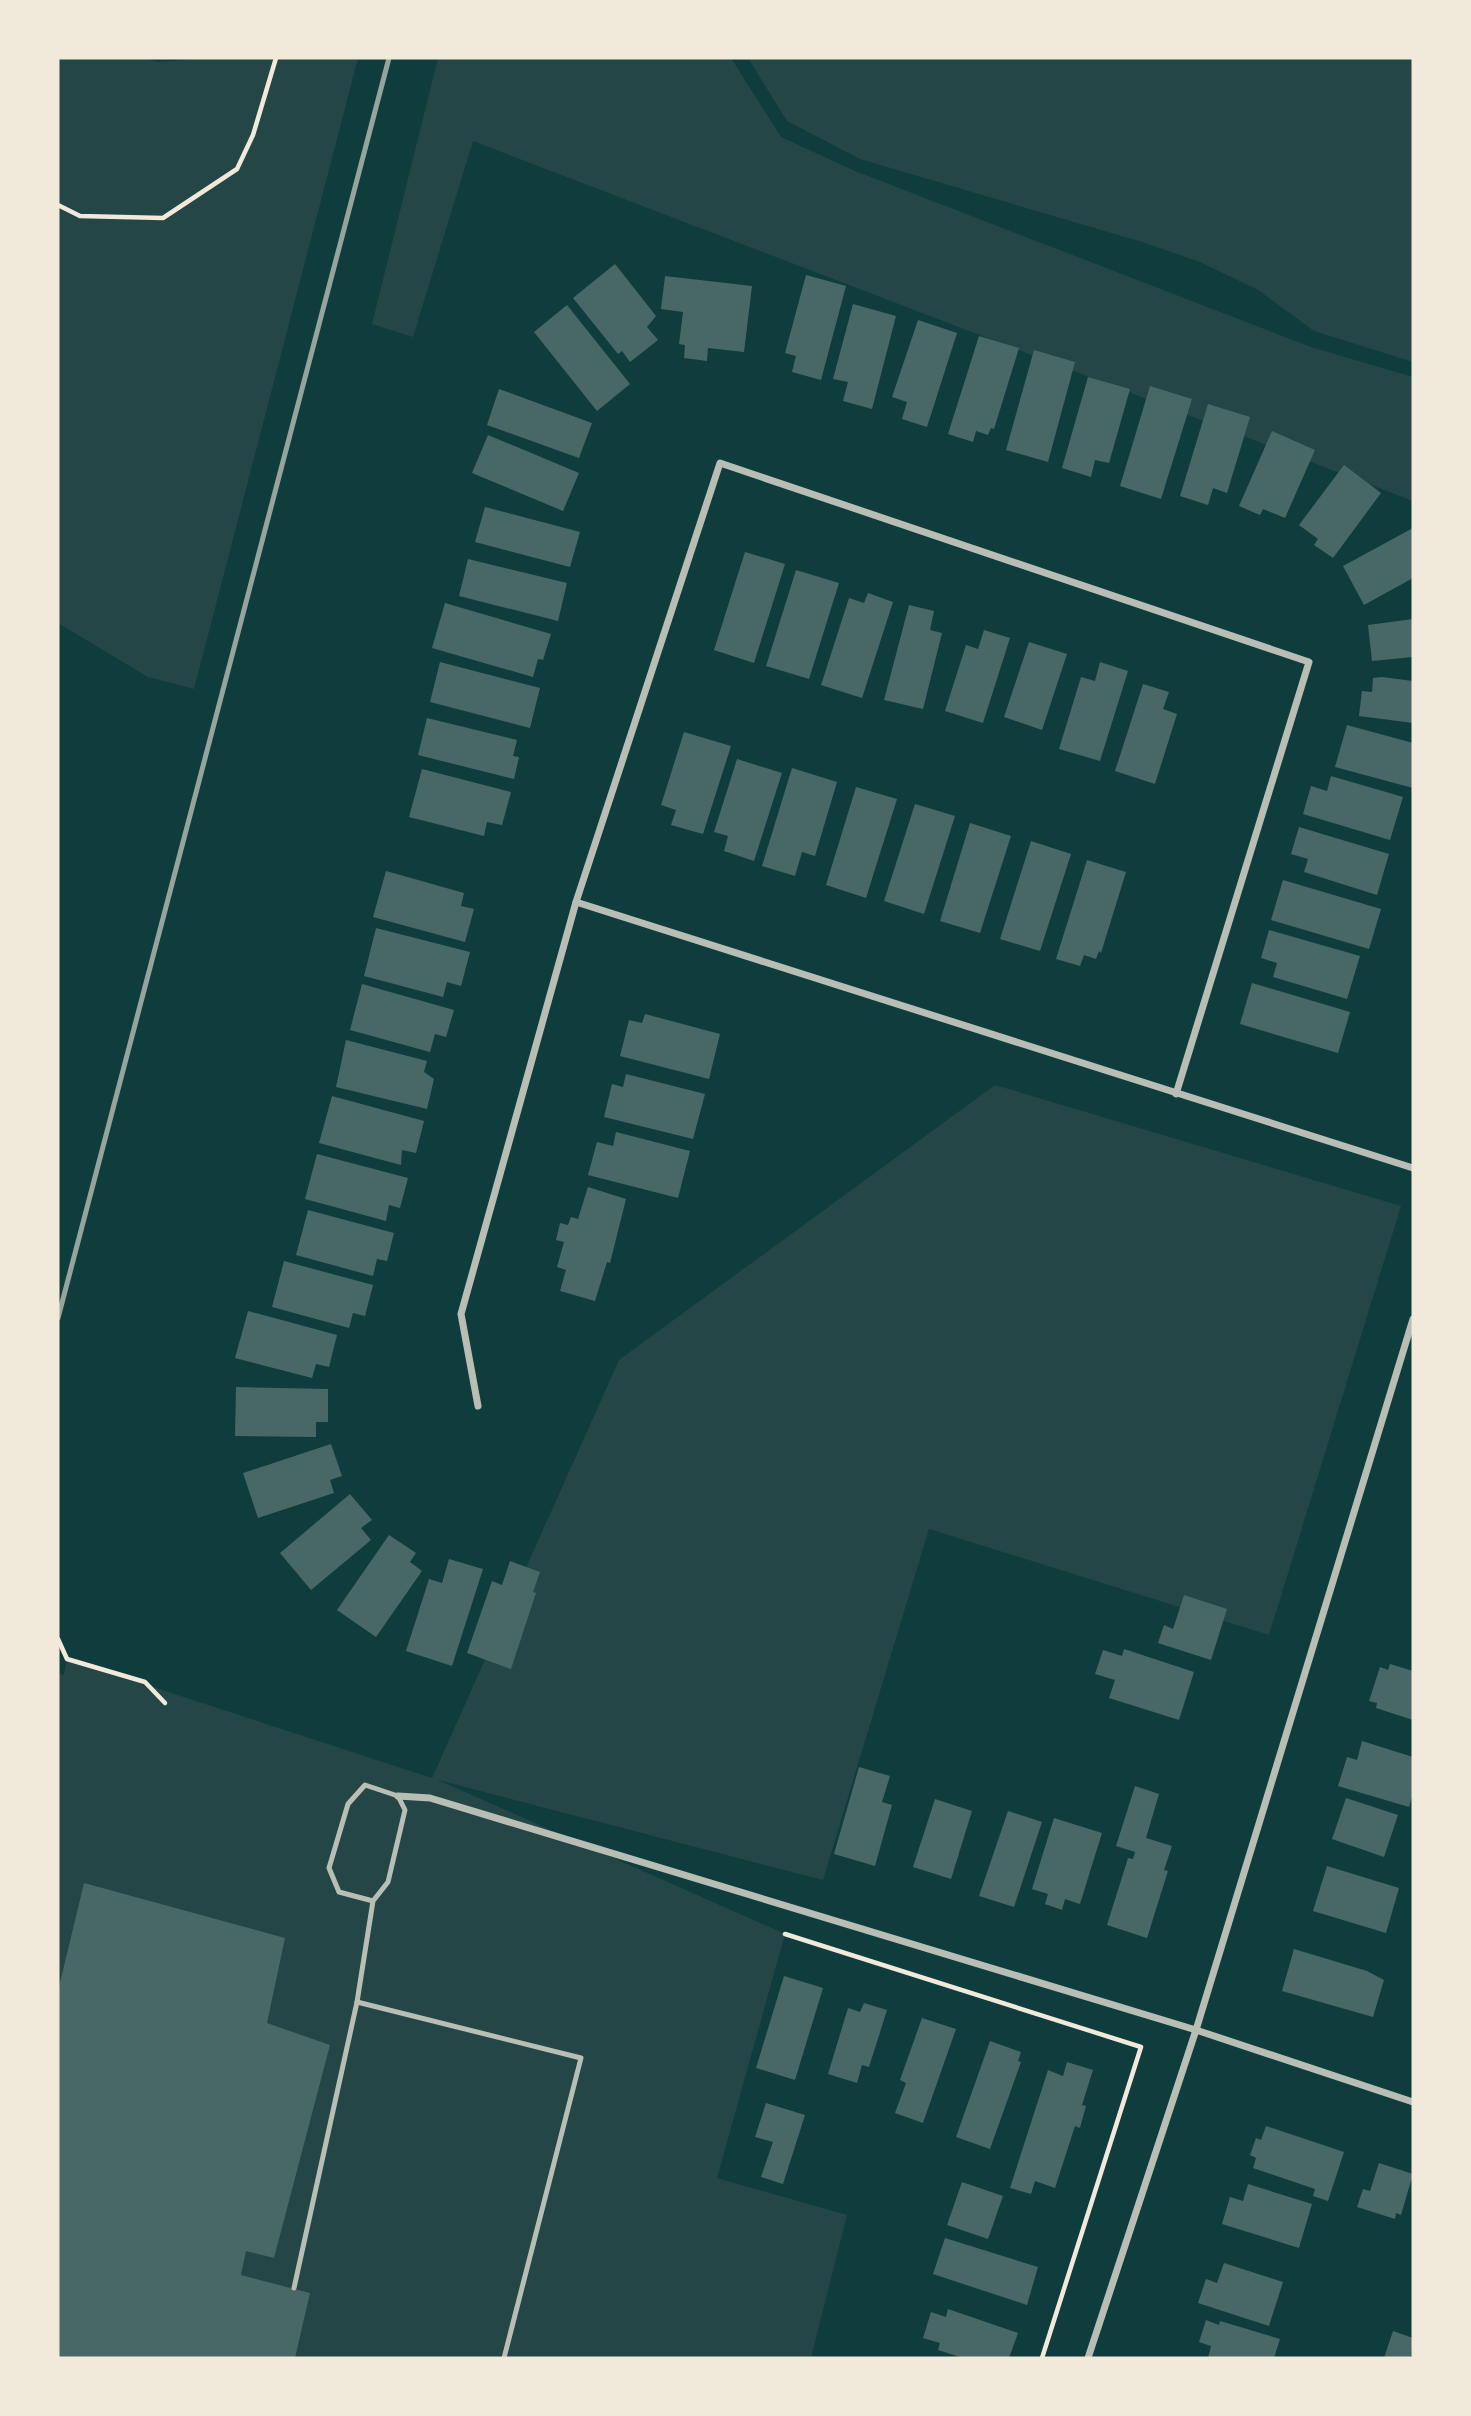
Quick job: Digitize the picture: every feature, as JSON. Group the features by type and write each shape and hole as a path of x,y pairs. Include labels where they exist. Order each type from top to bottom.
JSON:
{"street":[{"path":"478,1406 461,1314 576,902 720,463 1309,662 1176,1094"},
{"path":"576,902 1413,1168"},
{"path":"1088,2358 1196,2030 1413,1319"},
{"path":"398,1796 430,1798 1196,2030 1413,2102"}],"lane":[{"path":"294,2288 357,2002 373,1901 388,1882 405,1810 398,1796 365,1785 348,1804 329,1868 339,1892 373,1901"},
{"path":"357,2002 581,2058 503,2358"}],"path":[{"path":"58,205 80,216 163,218 237,169 253,135 276,58"},
{"path":"58,1639 67,1659 145,1682 165,1703"},
{"path":"785,1934 1141,2047 1042,2358"}],"shaded area":[{"path":"58,58 143,58 159,62 207,58 358,58 194,689 148,677 58,623"},
{"path":"438,58 731,58 781,137 855,171 1311,347 1413,377 1413,501 473,141 413,337 372,324"},
{"path":"748,58 1413,58 1413,362 1314,331 1258,290 1200,262 1142,242 860,159 787,121"},
{"path":"995,1085 1401,1206 1269,1635 929,1529 823,1880 438,1780 785,1934 717,2178 847,2215 811,2358 58,2358 58,1673 64,1675 67,1659 432,1778 619,1360"}],"building":[{"path":"615,264 656,316 647,327 658,340 630,362 622,351 618,354 573,298"},
{"path":"806,275 846,286 821,380 792,372 796,356 785,353"},
{"path":"665,276 752,286 744,352 708,348 707,361 684,358 685,345 679,344 683,312 661,309"},
{"path":"853,304 896,316 872,409 843,401 848,382 833,379"},
{"path":"567,305 630,384 597,411 534,332"},
{"path":"918,320 957,333 927,427 902,419 907,402 892,397"},
{"path":"979,336 1019,348 994,429 991,428 988,435 976,431 973,442 948,434"},
{"path":"1034,350 1075,362 1048,462 1006,450"},
{"path":"1088,377 1130,389 1109,463 1095,460 1091,477 1062,468"},
{"path":"1150,386 1192,399 1161,499 1120,486"},
{"path":"499,389 592,423 579,458 487,425"},
{"path":"1208,404 1250,417 1227,493 1213,488 1208,505 1180,496"},
{"path":"1272,431 1315,450 1285,518 1263,509 1260,515 1239,506"},
{"path":"488,435 579,473 563,511 472,473"},
{"path":"1344,465 1381,493 1333,558 1314,545 1318,539 1299,525"},
{"path":"485,507 580,532 570,567 475,542"},
{"path":"1413,528 1413,578 1364,605 1343,566"},
{"path":"745,552 785,564 754,663 714,650"},
{"path":"468,559 567,583 558,621 459,596"},
{"path":"796,570 839,583 809,679 766,666"},
{"path":"868,593 893,602 862,698 821,685 849,598 864,603"},
{"path":"445,603 551,634 543,660 538,659 533,677 432,648"},
{"path":"909,605 934,611 930,630 942,633 923,709 884,700"},
{"path":"1413,619 1413,657 1372,661 1368,625"},
{"path":"984,630 1010,638 983,723 945,711 966,645 978,649"},
{"path":"1029,642 1067,654 1042,730 1004,717"},
{"path":"440,662 540,688 530,728 430,702"},
{"path":"1100,662 1128,671 1100,761 1059,749 1081,677 1095,681"},
{"path":"1373,678 1413,681 1413,723 1359,716 1362,691 1372,692"},
{"path":"1143,684 1169,692 1163,709 1177,714 1155,784 1115,771"},
{"path":"427,718 517,740 513,756 519,757 514,779 418,755"},
{"path":"1347,725 1413,743 1413,788 1335,767"},
{"path":"684,732 731,746 703,834 671,825 676,810 661,805"},
{"path":"737,759 782,773 754,861 724,851 728,836 714,832"},
{"path":"792,768 837,782 815,856 802,852 795,876 762,866"},
{"path":"422,769 511,792 502,825 487,822 484,836 409,817"},
{"path":"1331,776 1403,797 1390,840 1303,814 1311,786 1327,791"},
{"path":"856,787 897,799 866,898 826,885"},
{"path":"915,804 955,816 924,914 884,901"},
{"path":"970,823 1011,836 980,933 940,921"},
{"path":"1299,827 1389,854 1377,895 1304,872 1308,859 1291,854"},
{"path":"1031,841 1071,854 1040,951 1000,939"},
{"path":"1087,860 1126,872 1101,953 1099,951 1096,959 1084,955 1080,966 1056,959"},
{"path":"386,871 464,893 461,906 474,909 465,942 373,917"},
{"path":"1283,880 1381,909 1369,949 1271,920"},
{"path":"376,928 470,952 461,986 447,982 443,997 364,976"},
{"path":"1269,930 1360,956 1347,999 1273,977 1277,963 1261,958"},
{"path":"1252,983 1350,1012 1338,1053 1240,1024"},
{"path":"362,984 454,1010 446,1037 435,1034 430,1052 350,1030"},
{"path":"645,1014 720,1034 709,1079 620,1056 629,1020 642,1023"},
{"path":"346,1040 427,1061 424,1072 434,1079 427,1109 336,1087"},
{"path":"626,1074 705,1094 693,1139 604,1117 612,1084 623,1087"},
{"path":"332,1096 424,1121 416,1153 402,1150 401,1165 319,1143"},
{"path":"616,1132 690,1151 678,1198 588,1175 597,1142 613,1146"},
{"path":"317,1154 408,1178 400,1208 389,1205 386,1221 305,1199"},
{"path":"588,1187 626,1199 610,1263 607,1262 595,1301 560,1291 566,1270 557,1267 564,1242 556,1240 560,1223 568,1225 571,1217 578,1219"},
{"path":"308,1210 394,1233 387,1261 377,1259 373,1276 296,1255"},
{"path":"284,1261 373,1285 365,1316 353,1313 349,1328 272,1307"},
{"path":"248,1311 337,1335 329,1367 316,1364 312,1378 235,1358"},
{"path":"236,1387 328,1389 328,1422 316,1422 316,1437 235,1436"},
{"path":"331,1444 342,1476 330,1480 334,1493 258,1518 243,1473"},
{"path":"350,1494 372,1520 361,1528 371,1540 311,1590 280,1553"},
{"path":"389,1535 416,1553 410,1562 422,1571 376,1637 337,1610"},
{"path":"449,1559 483,1569 452,1666 406,1651 429,1579 442,1583"},
{"path":"510,1561 540,1572 533,1592 536,1593 511,1669 467,1653 492,1581 502,1585"},
{"path":"1184,1595 1227,1609 1211,1660 1158,1643 1164,1625 1173,1629"},
{"path":"1124,1649 1194,1672 1179,1720 1109,1698 1115,1680 1095,1674 1103,1650 1122,1656"},
{"path":"1390,1664 1413,1671 1413,1720 1376,1708 1377,1703 1369,1701 1380,1667 1388,1670"},
{"path":"1362,1741 1413,1757 1413,1793 1409,1807 1338,1786 1347,1757 1357,1760"},
{"path":"859,1767 890,1776 882,1802 892,1805 875,1866 834,1854"},
{"path":"1135,1786 1159,1794 1146,1838 1172,1846 1164,1870 1168,1871 1147,1938 1107,1925 1128,1858 1133,1859 1135,1852 1116,1846"},
{"path":"1346,1798 1398,1815 1384,1857 1332,1839"},
{"path":"935,1799 972,1811 951,1879 913,1867"},
{"path":"1008,1811 1042,1822 1014,1907 979,1896"},
{"path":"1054,1818 1102,1833 1080,1904 1065,1899 1062,1910 1045,1904 1048,1894 1032,1889"},
{"path":"1327,1866 1399,1888 1386,1933 1313,1911"},
{"path":"84,1883 285,1938 267,2023 330,2045 274,2258 246,2251 241,2275 310,2293 295,2358 58,2358 58,1991"},
{"path":"1294,1949 1367,1971 1384,1980 1373,2017 1282,1991"},
{"path":"784,1976 823,1988 795,2080 756,2068"},
{"path":"864,2003 887,2010 869,2067 862,2065 857,2083 828,2074 848,2008 860,2012"},
{"path":"922,2018 956,2029 923,2123 895,2113 906,2083 900,2080"},
{"path":"990,2041 1021,2052 1018,2061 1021,2062 990,2149 956,2137"},
{"path":"1067,2062 1093,2070 1082,2105 1086,2106 1080,2128 1075,2126 1055,2188 1035,2181 1031,2194 1010,2188 1048,2070 1063,2076"},
{"path":"766,2103 805,2115 783,2184 761,2177 773,2142 755,2137"},
{"path":"1266,2126 1344,2152 1328,2201 1313,2196 1315,2189 1253,2168 1256,2158 1250,2155 1256,2138 1261,2140"},
{"path":"1379,2163 1413,2174 1401,2215 1396,2213 1395,2219 1357,2207 1363,2189 1370,2191"},
{"path":"962,2182 1003,2196 988,2239 947,2225"},
{"path":"1248,2184 1312,2204 1299,2248 1222,2224 1230,2197 1243,2201"},
{"path":"945,2238 1038,2267 1027,2305 933,2274"},
{"path":"1224,2263 1283,2282 1269,2326 1198,2303 1206,2279 1217,2283"},
{"path":"948,2309 1018,2333 1009,2358 963,2358 938,2350 940,2343 923,2338 931,2312 946,2317"},
{"path":"1206,2320 1219,2325 1220,2321 1280,2339 1274,2358 1208,2358 1211,2346 1199,2342"},
{"path":"1393,2331 1413,2338 1411,2358 1384,2358"}],"railway":[{"path":"58,1318 389,58"}]}
